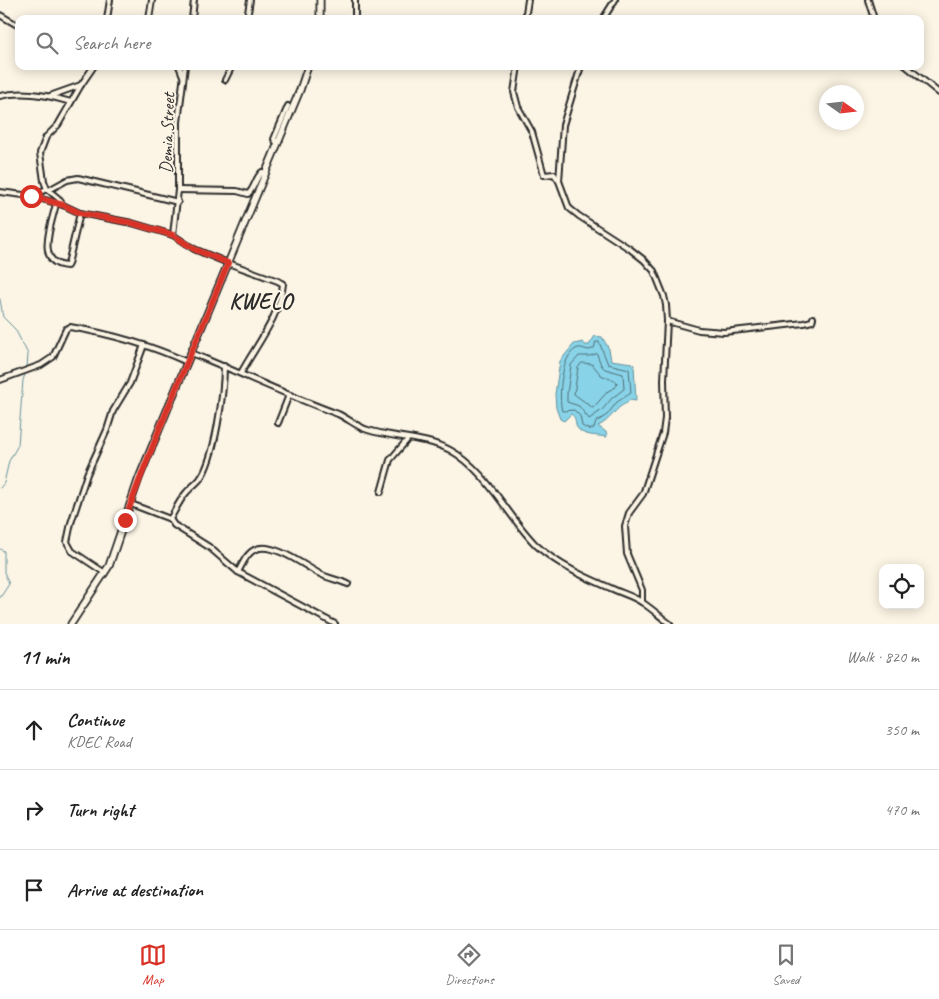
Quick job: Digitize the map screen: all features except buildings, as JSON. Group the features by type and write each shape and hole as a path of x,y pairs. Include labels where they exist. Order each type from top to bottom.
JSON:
{"main road":[{"path":"320,0 320,15"},
{"path":"71,624 106,572 139,478 307,70"}],"street":[{"path":"108,15 110,0"},
{"path":"150,15 152,0"},
{"path":"192,15 194,0"},
{"path":"248,15 250,0"},
{"path":"355,0 355,15"},
{"path":"526,15 528,0"},
{"path":"606,15 616,0"},
{"path":"868,0 873,15"},
{"path":"0,15 15,24"},
{"path":"63,205 48,189 44,181 40,153 43,142 58,125 80,85 91,70"},
{"path":"181,70 184,77"},
{"name":"Demia Street","path":"173,235 178,202 178,122 185,70"},
{"path":"225,80 230,70"},
{"path":"517,70 514,92 518,106 532,132 544,175 554,174 559,181 569,208 644,260 654,271 664,296 667,322 663,433 643,494 629,513 625,526 627,554 642,590 642,602"},
{"path":"559,181 562,125 581,70"},
{"path":"911,70 939,94"},
{"path":"50,96 80,85"},
{"path":"0,96 22,94 50,96 71,102"},
{"path":"277,143 274,139 288,106"},
{"path":"178,190 237,191 248,194 259,175 262,172 265,173"},
{"path":"31,196 67,180 78,178 178,202"},
{"path":"0,192 31,196 63,205 80,213 132,223 173,235 194,249 278,280 283,284 282,294 271,323 241,373"},
{"path":"56,204 47,251 50,259 59,265 66,266 68,264 80,213"},
{"path":"667,322 699,330 724,332 804,323 812,321 813,318"},
{"path":"0,380 41,365 53,357 66,329 70,327 114,336 163,351 187,362"},
{"path":"106,572 72,551 67,542 71,523 87,474 107,430 113,410 130,383 144,345"},
{"path":"191,353 338,414 347,418 352,424 367,430 434,444 454,452 496,494 510,515 536,544 574,572 642,602 670,624"},
{"path":"170,519 185,494 199,480 206,468 214,443 224,379 224,366"},
{"path":"278,423 289,395"},
{"path":"381,492 390,460 408,438"},
{"path":"131,504 170,519 174,525 209,547 238,572 335,624"},
{"path":"238,572 247,555 260,548 265,548 298,560 320,574 348,584"}],"water":[{"path":"595,336 602,337 609,349 611,360 632,363 634,365 636,401 629,400 598,426 606,432 607,437 581,432 576,425 573,415 571,414 564,421 560,419 556,408 555,394 560,361 574,344 583,342 585,345 589,345"}],"waterway":[{"path":"0,299 3,317 15,329 28,354 27,368"},
{"path":"0,488 4,483 9,461 18,445 23,380 26,372"},
{"path":"0,549 4,551 4,572 9,584 0,598"}],"district":[{"name":"KWELO","path":"261,302"}],"route":[{"path":"31,196 63,205 80,213 132,223 173,235 194,249 228,263 139,478 125,520"}]}
